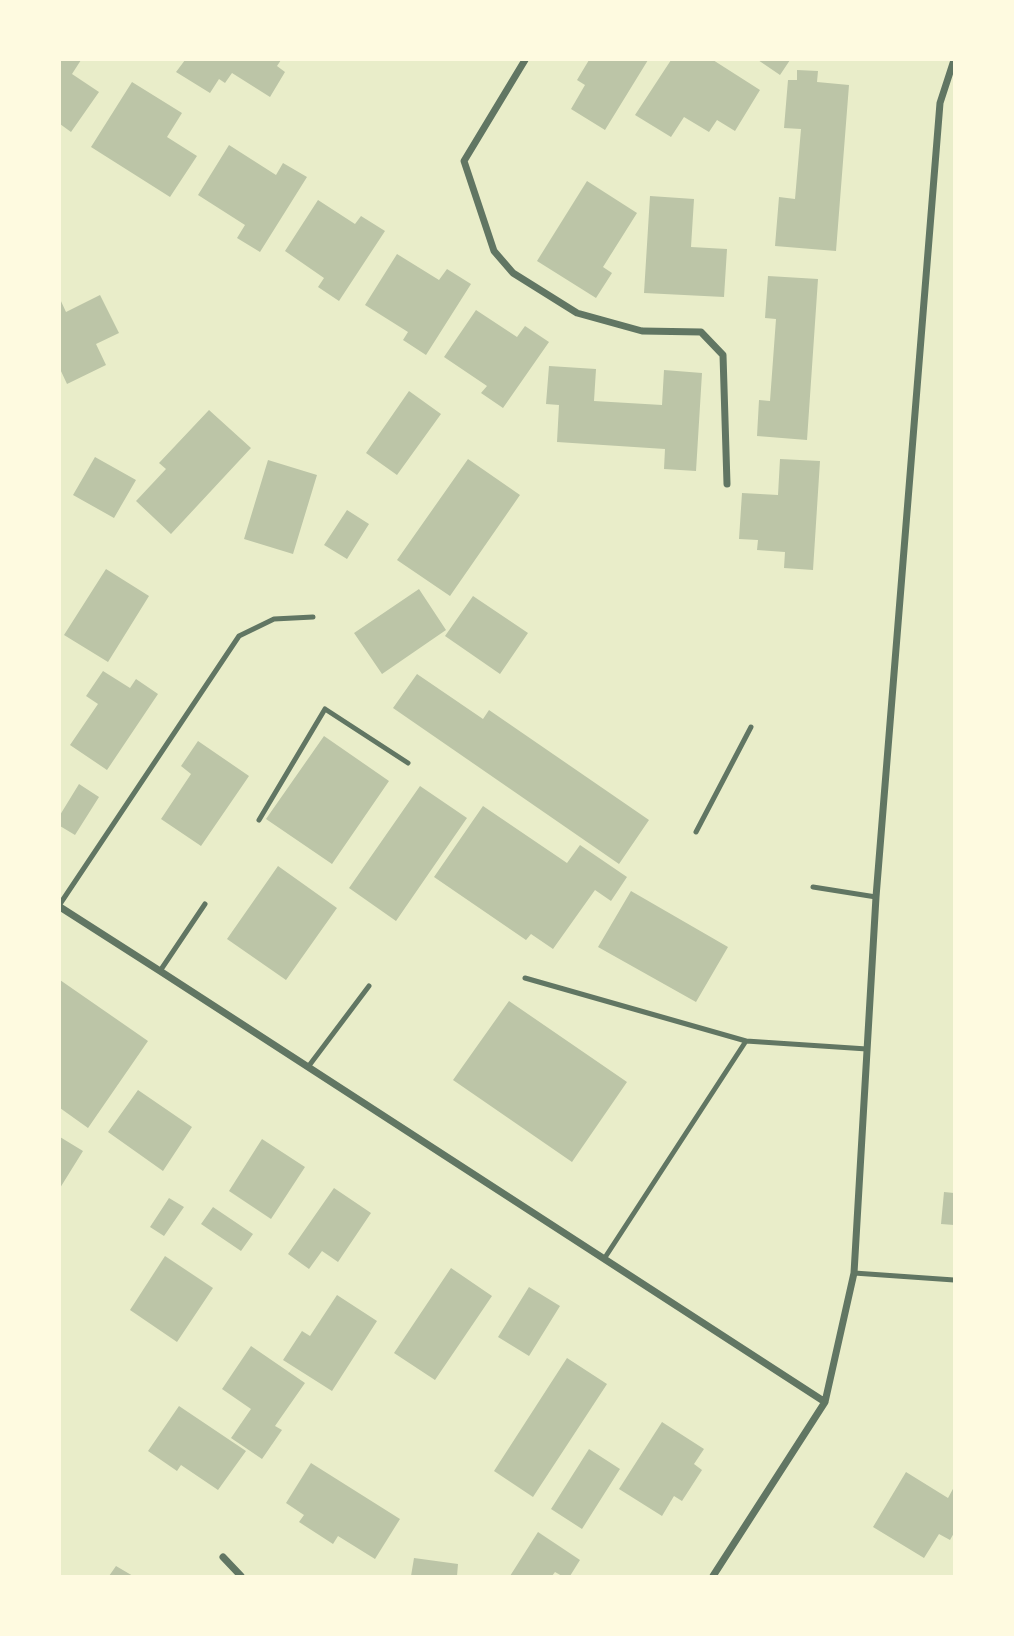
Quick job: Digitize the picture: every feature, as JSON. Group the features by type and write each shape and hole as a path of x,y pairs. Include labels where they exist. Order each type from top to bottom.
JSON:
{"street":[{"path":"525,60 464,161 494,251 513,273 577,313 642,331 701,332 723,355 727,484"},
{"path":"713,1577 825,1402 854,1273 876,897 940,103 954,60"},
{"path":"60,906 825,1402"},
{"path":"223,1557 241,1577"}],"lane":[{"path":"60,906 239,636 274,619 313,617"},
{"path":"259,820 325,709 408,763"},
{"path":"696,831 751,727"},
{"path":"813,887 876,897"},
{"path":"160,971 205,904"},
{"path":"525,978 746,1041 867,1049"},
{"path":"309,1068 369,986"},
{"path":"604,1259 746,1041"},
{"path":"854,1273 954,1280"}],"building":[{"path":"60,60 81,60 72,74 99,92 71,132 60,124"},
{"path":"185,60 281,60 277,66 285,72 270,97 232,73 225,83 219,79 210,93 176,72"},
{"path":"589,60 648,60 605,130 571,109 585,85 577,80"},
{"path":"671,60 713,60 760,90 735,131 717,120 709,132 684,117 671,137 635,115"},
{"path":"758,60 790,60 780,75"},
{"path":"797,70 818,71 817,82 849,85 836,251 775,246 779,197 795,199 801,129 784,128 788,80 797,80"},
{"path":"132,82 182,113 167,137 197,156 170,197 91,147"},
{"path":"229,145 276,175 283,163 307,177 260,252 237,238 245,225 198,195"},
{"path":"587,181 637,213 603,267 612,273 596,298 537,261"},
{"path":"650,196 694,199 691,247 727,249 724,297 644,293"},
{"path":"318,200 355,224 361,216 385,231 339,301 318,287 324,278 285,251"},
{"path":"397,254 439,280 447,269 471,284 426,355 403,340 408,332 365,305"},
{"path":"768,276 818,279 807,440 757,436 759,400 770,401 776,319 765,318"},
{"path":"100,295 119,333 96,344 106,365 67,384 60,369 60,299 66,312"},
{"path":"476,310 517,337 525,326 549,342 503,408 481,393 487,386 444,357"},
{"path":"549,366 596,369 594,401 662,405 664,370 702,373 696,471 664,469 665,449 557,442 559,405 546,404"},
{"path":"409,391 441,414 397,475 366,453"},
{"path":"209,410 251,448 171,534 136,501 166,469 159,463"},
{"path":"95,457 136,480 114,518 73,495"},
{"path":"468,459 520,495 450,596 397,560"},
{"path":"780,459 820,461 813,570 784,568 785,552 757,550 758,540 739,539 742,493 778,495"},
{"path":"268,460 317,475 293,554 244,539"},
{"path":"347,510 369,524 347,559 324,545"},
{"path":"106,569 149,596 108,662 64,635"},
{"path":"419,589 446,630 382,674 354,633"},
{"path":"473,596 528,633 500,674 445,636"},
{"path":"103,671 130,688 136,679 158,694 107,770 70,745 98,704 86,696"},
{"path":"417,674 483,719 489,710 649,820 619,864 393,708"},
{"path":"324,736 389,781 332,864 266,819"},
{"path":"198,741 249,776 201,846 161,819 191,774 181,766"},
{"path":"79,784 99,797 75,835 60,826 60,815"},
{"path":"420,786 467,818 396,921 349,888"},
{"path":"483,806 567,863 580,845 627,877 611,901 595,890 553,949 531,934 526,940 434,877"},
{"path":"278,866 337,908 286,980 227,939"},
{"path":"631,891 728,947 696,1002 598,947"},
{"path":"60,980 148,1041 88,1128 60,1108"},
{"path":"509,1001 627,1082 572,1162 453,1080"},
{"path":"138,1090 192,1127 163,1171 108,1132"},
{"path":"60,1137 83,1151 60,1188"},
{"path":"262,1139 305,1167 271,1219 229,1191"},
{"path":"334,1188 371,1213 338,1262 322,1251 309,1269 288,1254"},
{"path":"944,1192 954,1193 954,1225 941,1224"},
{"path":"169,1198 184,1207 164,1236 150,1227"},
{"path":"213,1207 253,1234 241,1251 201,1224"},
{"path":"165,1256 213,1288 177,1342 130,1310"},
{"path":"451,1268 492,1296 435,1380 394,1353"},
{"path":"529,1287 560,1306 529,1356 498,1337"},
{"path":"337,1295 377,1321 332,1391 283,1360 302,1331 310,1336"},
{"path":"251,1346 305,1383 275,1426 282,1430 262,1459 231,1438 251,1409 222,1389"},
{"path":"567,1358 607,1384 533,1497 494,1471"},
{"path":"179,1406 246,1451 218,1490 181,1465 177,1471 148,1451"},
{"path":"662,1422 704,1449 694,1464 702,1470 682,1501 674,1496 662,1516 619,1489"},
{"path":"589,1449 620,1469 582,1529 551,1509"},
{"path":"311,1463 400,1519 375,1559 338,1536 333,1544 299,1522 304,1515 286,1503"},
{"path":"906,1472 948,1498 954,1487 954,1533 950,1540 939,1534 924,1558 873,1527"},
{"path":"538,1532 580,1560 570,1576 555,1572 552,1576 510,1576"},
{"path":"414,1558 458,1564 457,1576 411,1576"},
{"path":"116,1566 133,1576 109,1576"}]}
